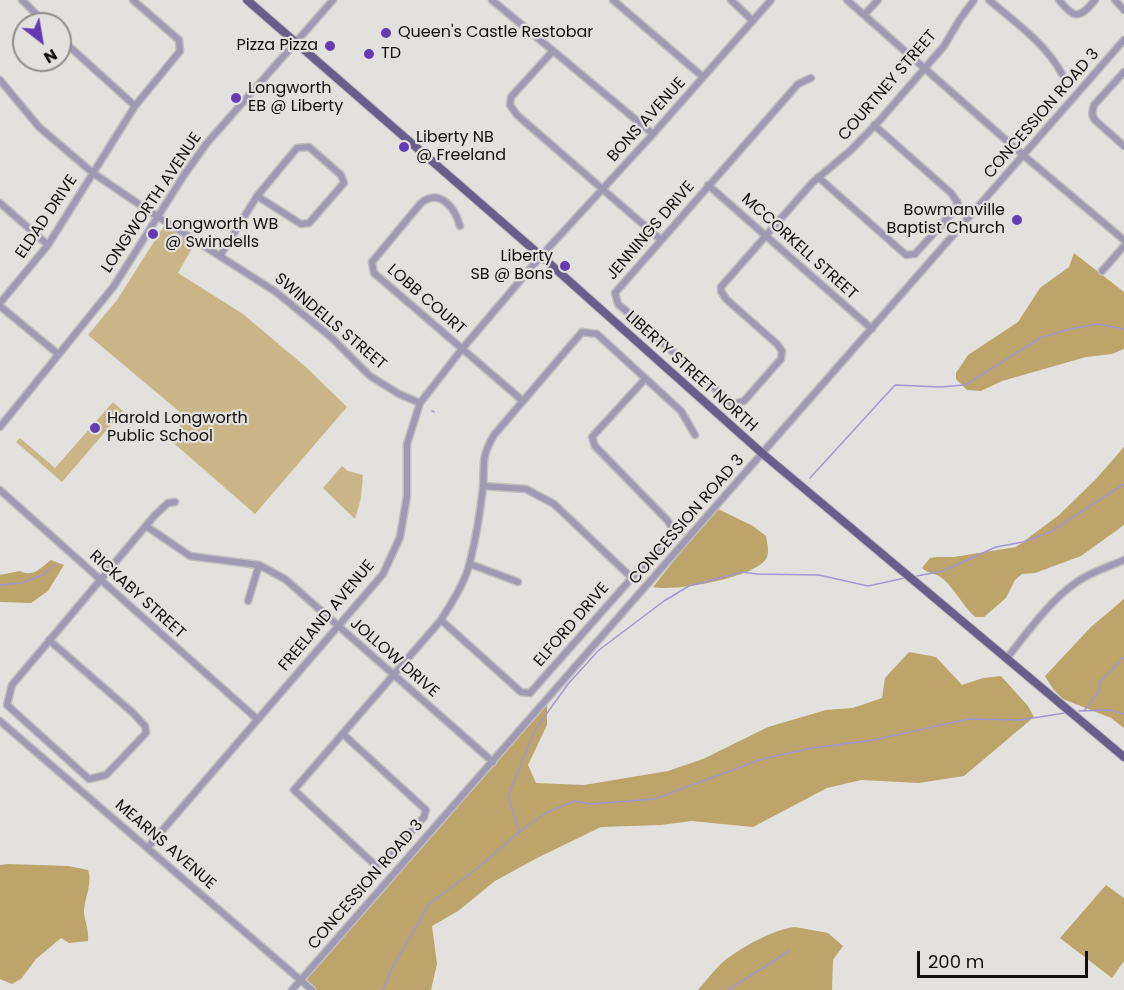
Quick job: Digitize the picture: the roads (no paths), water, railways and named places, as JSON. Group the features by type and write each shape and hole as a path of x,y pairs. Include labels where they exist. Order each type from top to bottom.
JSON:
{"main road":[{"name":"LIBERTY STREET NORTH","path":"247,0 541,256 763,454 1124,757"}],"street":[{"path":"22,0 34,12"},
{"name":"ELDAD DRIVE","path":"0,304 48,245 135,106 180,51 179,40 133,0"},
{"name":"LONGWORTH AVENUE","path":"0,427 114,286 207,143 333,0"},
{"path":"493,0 552,52 576,69 653,134"},
{"path":"613,0 703,77"},
{"path":"730,0 753,21"},
{"name":"BONS AVENUE","path":"541,256 771,0"},
{"path":"848,0 1023,155 1124,240"},
{"path":"864,15 878,0"},
{"name":"COURTNEY STREET","path":"765,235 818,177 851,150 874,126 944,46 974,0"},
{"path":"989,0 1035,39 1062,74"},
{"path":"1059,0 1074,15 1078,16 1085,12 1095,0"},
{"path":"1115,0 1124,10"},
{"name":"CONCESSION ROAD 3","path":"292,990 1124,40"},
{"path":"72,49 135,106"},
{"path":"552,52 511,97 510,105 517,115 660,239"},
{"path":"1124,72 1094,105 1092,117 1124,146"},
{"name":"JENNINGS DRIVE","path":"765,235 724,282 721,291 777,344 782,355 744,401 736,404 618,304 615,292 798,84 811,78"},
{"name":"SWINDELLS STREET","path":"0,80 39,128 93,173 157,217 285,298 332,338 370,376 399,394 420,403"},
{"path":"818,177 906,255 915,254 953,212 958,203 951,193 874,126"},
{"path":"220,256 257,196 297,148 309,147 341,175 344,183 309,223 301,224 257,196"},
{"name":"MCCORKELL STREET","path":"708,185 872,329"},
{"name":"LOBB COURT","path":"460,226 457,216 445,202 434,196 427,198 372,262 374,273 462,349"},
{"path":"0,203 48,245"},
{"path":"1102,271 1124,246"},
{"name":"FREELAND AVENUE","path":"148,847 383,574 400,537 407,496 407,444 420,403 462,349 541,256"},
{"path":"0,304 58,354"},
{"path":"344,735 426,810 424,817 382,864 374,864 294,790 344,735 441,620 470,564 483,486 482,466 486,448 494,435 582,332 597,334 681,411 695,435"},
{"path":"462,349 523,401"},
{"name":"ELFORD DRIVE","path":"441,620 520,692 531,693 630,577 668,537 672,528 668,521 595,446 592,437 645,379"},
{"path":"483,486 526,489 554,504 630,577"},
{"name":"RICKABY STREET","path":"0,490 257,720"},
{"path":"49,640 145,726 146,734 106,775 89,779 7,705 12,685 49,640 99,580 146,526 168,503 175,502"},
{"name":"JOLLOW DRIVE","path":"146,526 190,556 259,565 285,579 493,762"},
{"path":"1007,658 1056,600 1070,587 1089,575 1124,560"},
{"path":"470,564 518,582"},
{"path":"248,601 259,565"},
{"name":"MEARNS AVENUE","path":"0,721 312,990"}],"waterway":[{"path":"810,478 895,385 940,387 965,385 1040,338 1069,329 1098,324 1124,329"},
{"path":"917,576 943,571 996,547 1023,542 1050,532 1124,484"},
{"path":"0,585 21,583 43,575 55,564"},
{"path":"519,831 508,796 535,730 568,684 599,650 664,601 689,586 742,572 819,575 868,586 905,578"},
{"path":"1084,711 1099,691 1100,682 1124,657"},
{"path":"1079,711 1109,710 1124,714"},
{"path":"383,990 393,966 430,903 474,871 519,832 546,813 574,801 590,804 654,799 762,759 812,748 874,740 968,719 1020,720 1065,713"},
{"path":"728,990 789,951"}],"place":[{"name":"Queen's Castle Restobar","path":"386,33"},
{"name":"Pizza Pizza","path":"330,46"},
{"name":"TD","path":"369,54"},
{"name":"Longworth EB @ Liberty","path":"236,98"},
{"name":"Liberty NB @ Freeland","path":"404,147"},
{"name":"Bowmanville Baptist Church","path":"1017,220"},
{"name":"Longworth WB @ Swindells","path":"153,234"},
{"name":"Liberty SB @ Bons","path":"565,266"},
{"name":"Harold Longworth Public School","path":"95,428"}]}
